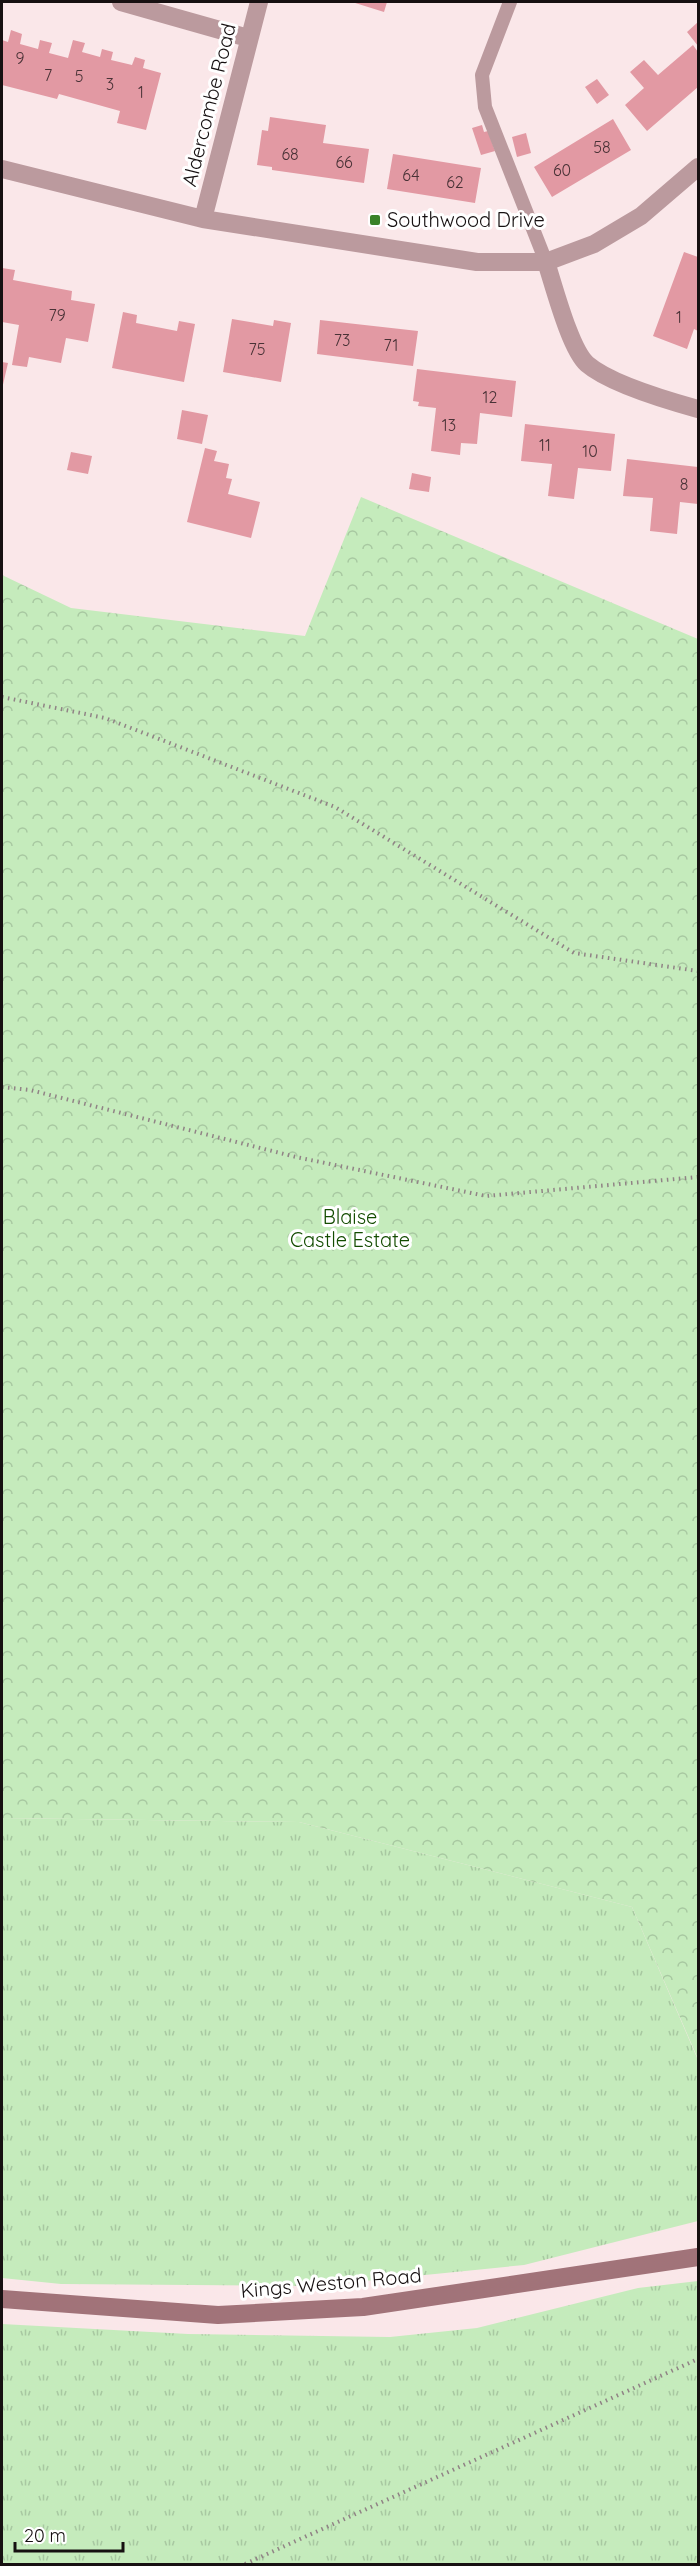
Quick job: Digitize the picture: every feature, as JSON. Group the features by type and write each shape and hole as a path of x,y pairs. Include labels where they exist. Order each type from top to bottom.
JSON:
{"main road":[{"name":"Kings Weston Road","path":"2,2299 218,2315 363,2307 699,2257"}],"street":[{"path":"121,2 248,38"},
{"name":"Aldercombe Road","path":"203,219 259,2"},
{"path":"2,169 203,219 477,262 546,261 594,244 641,216 699,167"},
{"path":"546,261 575,346 586,363 606,376 699,409"}],"lane":[{"path":"510,2 482,75 482,90 485,107 546,261"}],"path":[{"path":"2,697 105,718 335,807 574,953 699,971"},
{"path":"2,1088 30,1090 297,1157 486,1196 699,1177"},
{"path":"245,2565 699,2359"}],"green space":[{"name":"Blaise Castle Estate","path":"361,497 698,639 698,2059 632,1907 299,1822 2,1818 2,575 71,608 305,636"},
{"path":"2,1818 299,1822 632,1907 698,2060 698,2221 524,2265 315,2286 61,2284 2,2278"},
{"path":"698,2281 698,2564 2,2564 2,2324 188,2334 390,2337 477,2328 638,2288"}],"building":[{"path":"352,2 387,2 384,12"},
{"path":"698,22 698,46 687,32"},
{"path":"11,30 22,34 20,44 38,49 40,40 52,43 49,53 68,58 73,40 85,43 82,52 100,57 102,49 113,52 111,60 132,65 135,57 145,60 143,68 161,73 146,130 117,123 120,111 59,94 57,99 2,85 2,40 8,42"},
{"path":"693,45 698,52 698,87 647,131 625,105 644,88 630,72 644,60 658,75"},
{"path":"597,79 609,95 597,104 585,87"},
{"path":"270,117 326,125 323,143 369,149 364,183 272,170 272,167 257,165 262,130 268,131"},
{"path":"613,119 631,150 552,197 534,167"},
{"path":"482,125 484,132 488,131 495,151 481,155 472,128"},
{"path":"526,133 531,153 517,157 512,137"},
{"path":"393,154 481,168 475,203 387,189"},
{"path":"684,252 698,257 698,331 694,329 687,349 653,336"},
{"path":"2,268 15,270 13,280 72,291 71,300 95,304 88,342 66,338 61,363 29,357 27,367 12,365 19,325 2,322"},
{"path":"123,312 137,315 136,323 177,331 179,321 195,324 184,382 112,368"},
{"path":"232,319 273,326 274,320 291,323 281,382 223,372"},
{"path":"320,320 418,331 413,366 317,354"},
{"path":"2,362 8,363 2,389"},
{"path":"417,369 516,381 512,417 480,413 477,444 461,443 460,455 431,451 436,408 418,406 419,402 413,401"},
{"path":"182,410 208,415 202,444 177,439"},
{"path":"525,424 615,434 611,471 578,468 574,499 548,496 552,464 521,461"},
{"path":"205,448 217,451 214,461 229,464 226,478 232,479 228,494 260,502 251,538 187,522"},
{"path":"71,452 92,456 88,474 67,470"},
{"path":"627,459 698,467 698,504 680,502 677,534 650,531 653,498 623,496"},
{"path":"412,473 431,477 429,492 409,489"}],"place":[{"name":"Southwood Drive","path":"375,220"}]}
